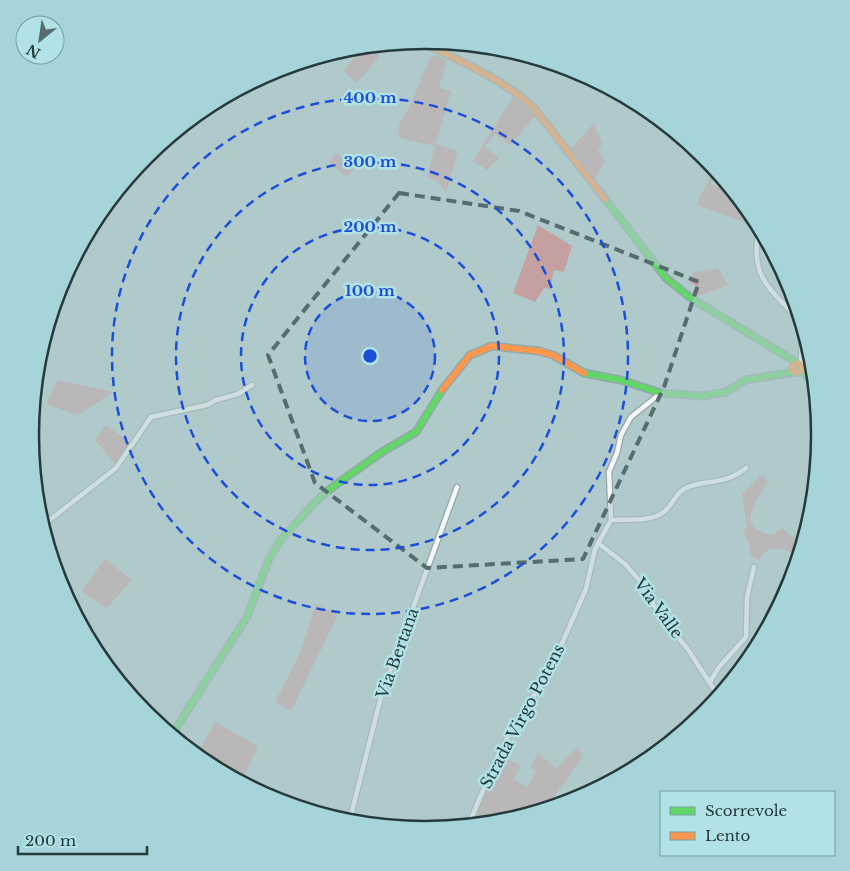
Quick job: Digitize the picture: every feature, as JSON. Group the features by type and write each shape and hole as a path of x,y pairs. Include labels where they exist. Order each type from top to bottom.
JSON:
{"street":[{"path":"435,49 491,77 520,95 550,128 666,278 691,298 783,353 807,379"},
{"path":"757,237 755,253 758,268 767,285 791,313"},
{"path":"176,730 247,617 269,559 280,541 315,502 334,486 382,452 416,432 436,397 470,355 492,346 510,346 539,351 553,355 580,372 621,380 661,393 702,396 717,395 745,380 787,375 797,368 800,345"},
{"path":"48,521 112,472 155,414 206,406 216,400 238,394 252,385"},
{"path":"661,393 631,417 620,435 608,482 611,520 656,516 668,508 680,491 691,486 733,478 746,468"},
{"name":"Via Bertana","path":"351,814 382,692 457,487"},
{"name":"Strada Virgo Potens","path":"471,818 498,755 516,722 548,675 586,589 598,543 611,520"},
{"name":"Via Valle","path":"598,543 625,564 639,580 660,616 678,636 715,690"},
{"path":"710,682 719,667 746,637 747,597 754,567"}],"highlighted area":[{"path":"399,193 519,211 699,282 664,387 583,559 427,568 315,483 268,355"}],"shaded area":[{"path":"376,53 380,56 357,83 343,71 355,56"},
{"path":"435,55 447,61 439,88 451,91 436,144 458,151 446,193 438,182 427,177 435,146 402,139 398,133 399,124 411,104 430,58"},
{"path":"514,95 536,116 510,145 495,134 485,147 499,158 487,170 473,161"},
{"path":"594,123 602,144 598,152 605,160 595,181 571,148"},
{"path":"337,153 354,169 346,177 329,162"},
{"path":"711,176 711,184 721,188 747,223 696,205"},
{"path":"538,225 572,246 564,272 554,270 550,289 544,288 535,302 513,293"},
{"path":"718,268 728,285 699,296 693,292 696,286 689,281 694,272"},
{"path":"58,380 113,392 78,415 46,404"},
{"path":"106,425 131,443 116,465 95,440"},
{"path":"760,476 764,476 767,482 751,513 751,520 758,530 767,534 783,529 791,536 797,538 793,553 770,549 758,560 751,556 749,544 743,533 747,526 742,494"},
{"path":"105,559 132,580 107,608 81,591"},
{"path":"316,604 338,615 291,711 275,702 299,655"},
{"path":"215,722 258,746 244,777 200,749"},
{"path":"578,747 583,756 552,800 525,809 474,818 494,771 499,770 503,758 521,765 514,779 527,787 535,772 531,767 538,752 556,769"}],"traffic: fast":[{"path":"605,199 666,278 691,298 799,364"},
{"path":"802,369 807,376"},
{"path":"584,373 621,380 661,393 702,396 726,392 745,380 796,372"},
{"path":"175,730 247,617 269,559 280,541 315,502 334,486 382,452 416,432 442,390"}],"traffic: slow":[{"path":"437,49 480,71 522,97 534,108 605,199"},
{"path":"442,390 470,355 492,346 539,351 553,355 584,373"},
{"path":"797,363 802,368 797,373 792,368 797,363"}]}
